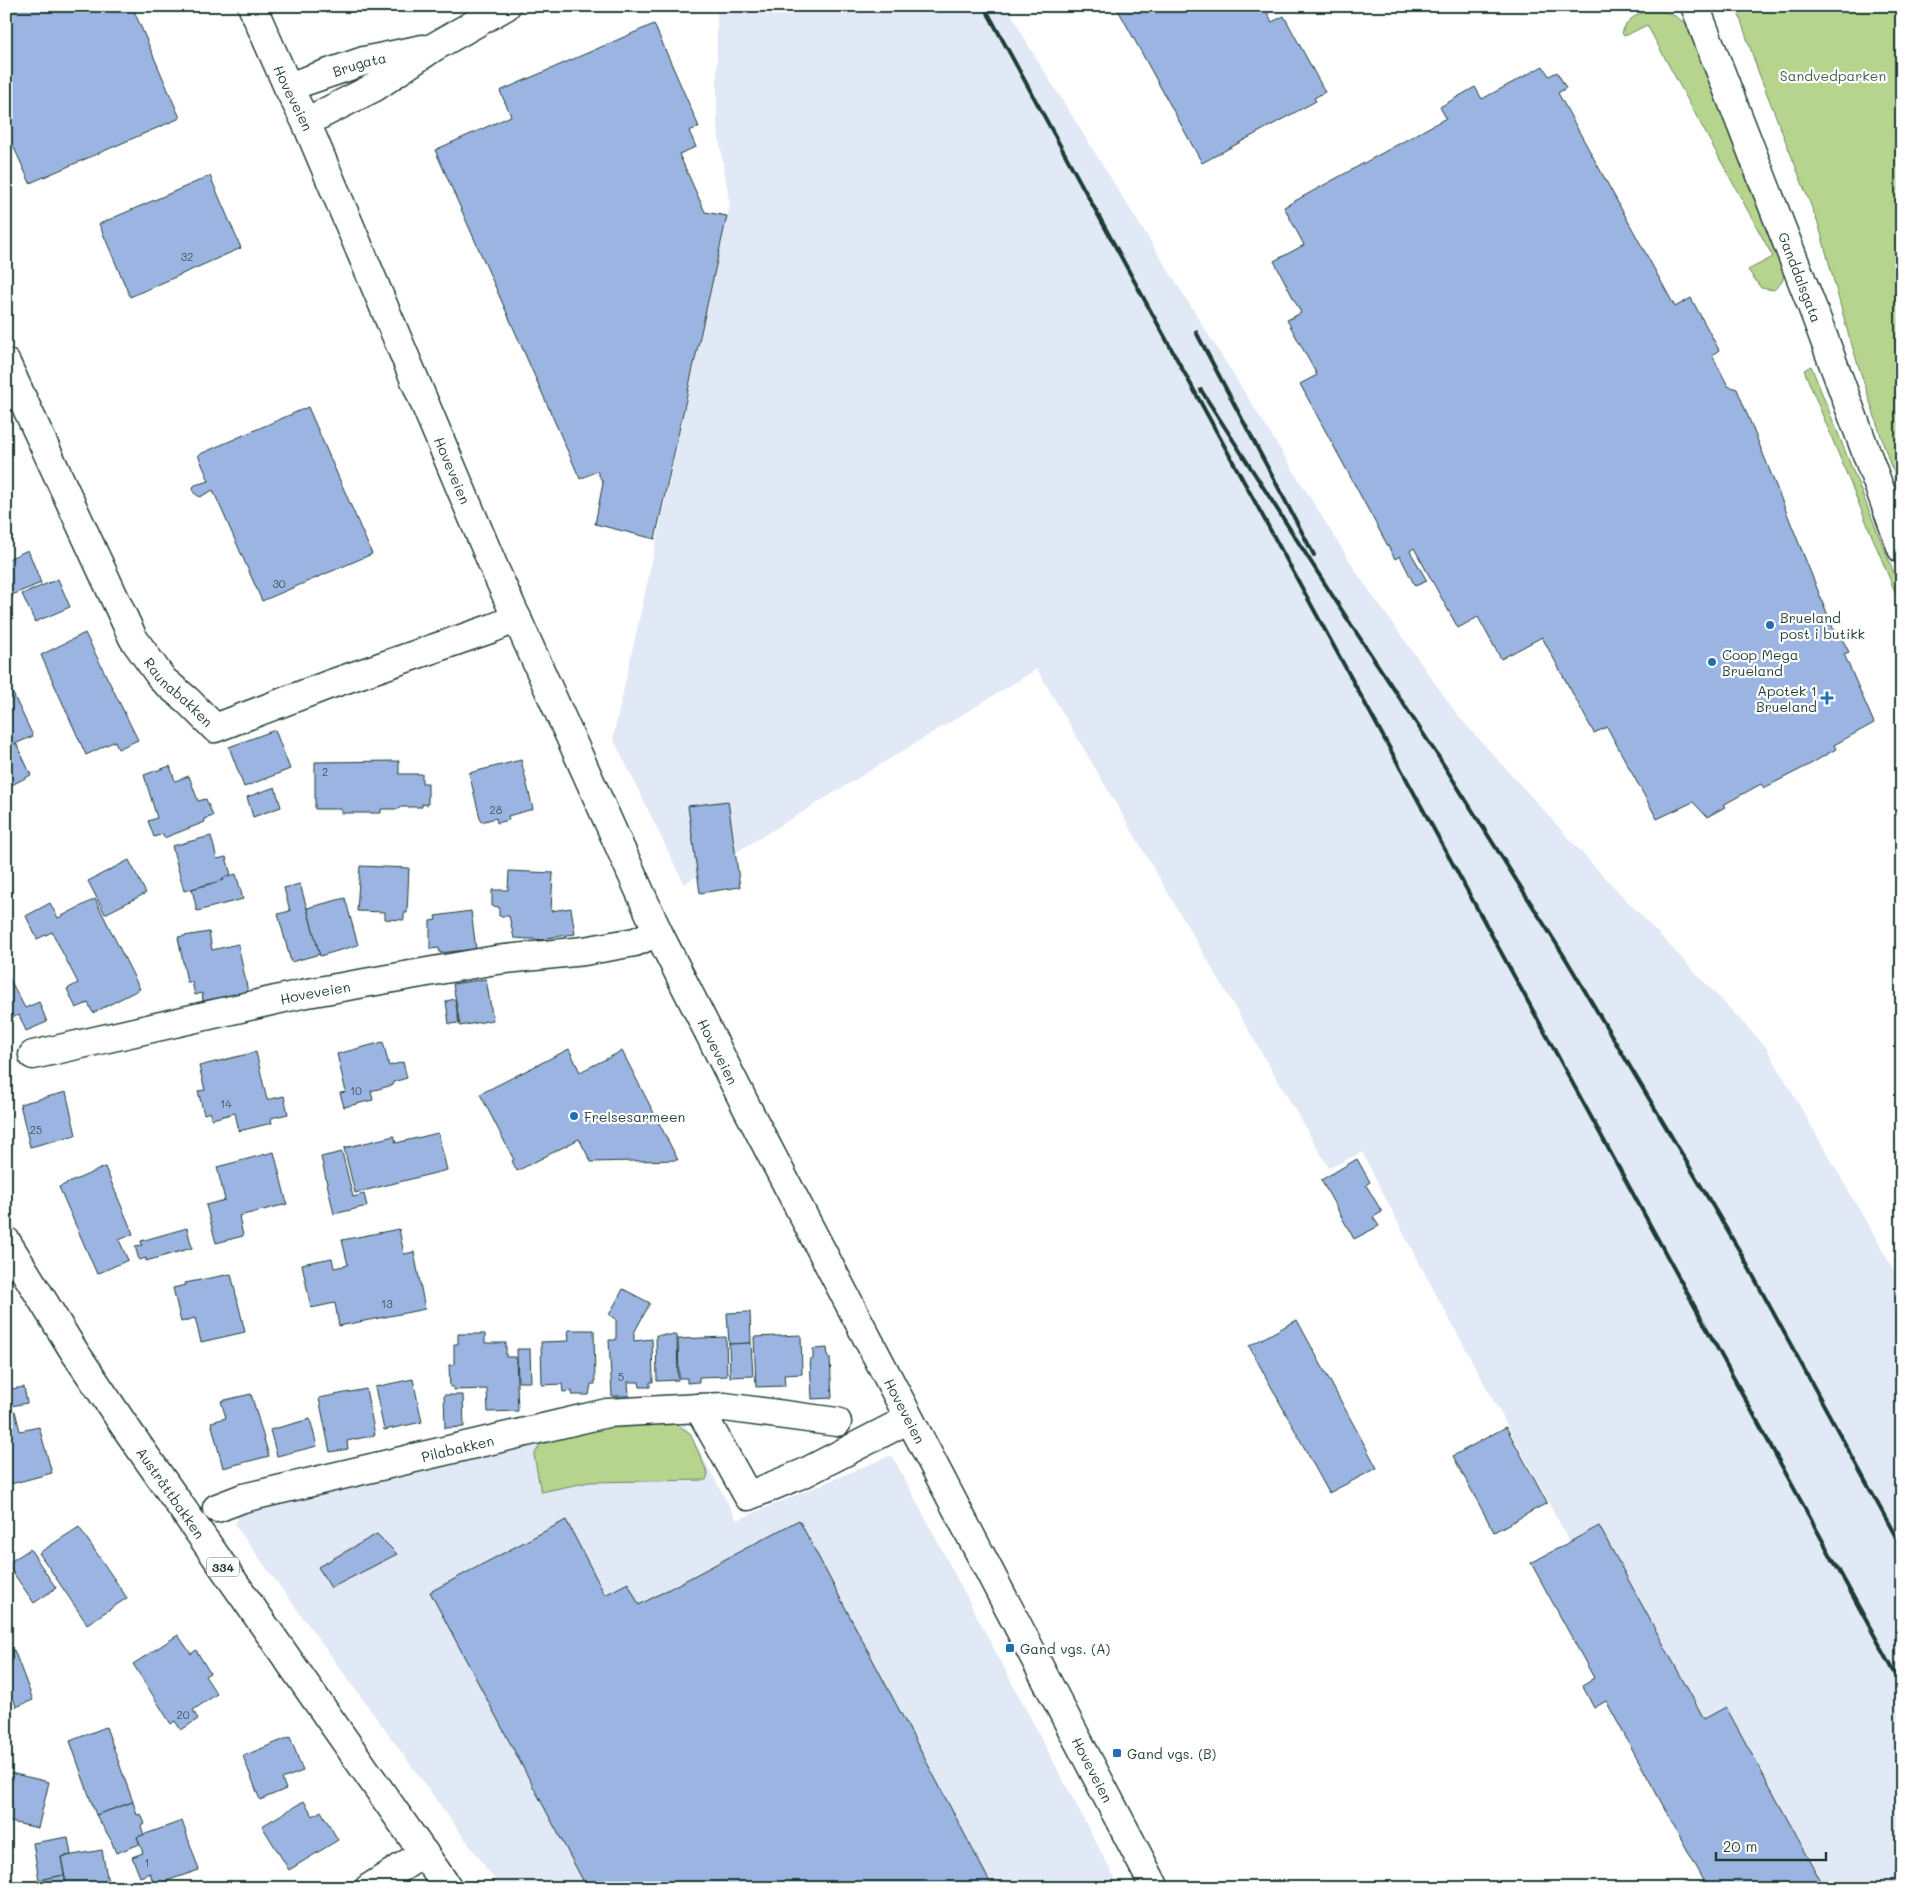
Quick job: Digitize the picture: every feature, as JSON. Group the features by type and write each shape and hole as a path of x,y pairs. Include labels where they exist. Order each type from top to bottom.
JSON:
{"street":[{"name":"Hoveveien","path":"252,6 288,87 306,122 517,618 658,932 748,1110 1155,1888"},
{"name":"Brugata","path":"306,122 375,87 434,47 506,6"},
{"name":"Ganddalsgata","path":"1695,6 1810,300 1902,549"},
{"name":"Brugata","path":"288,87 364,61 434,47"},
{"name":"Raunabakken","path":"6,363 133,638 163,680 187,700 215,728 328,685 494,628 517,618"},
{"name":"Hoveveien","path":"33,1055 302,994 496,960 584,951 635,942 658,932"},
{"name":"Austråttbakken","path":"6,1241 74,1350 128,1431 448,1888"},
{"name":"Pilabakken","path":"218,1508 243,1498 438,1454 606,1413 725,1407 837,1422"},
{"path":"699,1408 748,1496 804,1473 909,1419"},
{"path":"369,1888 424,1853"}],"shaded area":[{"path":"717,6 1007,6 1034,55 1361,579 1459,717 1594,866 1766,1047 1902,1284 1902,1888 1825,1888 1727,1707 1704,1719 1599,1526 1570,1542 1410,1246 1362,1152 1329,1168 1037,669 684,884 613,738 730,206 717,125"},
{"path":"682,1419 737,1520 892,1455 1120,1888 501,1888 235,1525 240,1510 527,1442"}],"green space":[{"name":"Sandvedparken","path":"1736,6 1902,6 1902,491 1890,464 1848,333 1819,226 1758,71"},
{"path":"1649,10 1671,14 1688,27 1715,97 1748,169 1777,248 1784,274 1782,282 1774,290 1761,288 1748,270 1773,257 1647,25 1624,36 1622,33 1629,21"},
{"path":"1811,366 1902,593 1902,609 1804,370"},
{"path":"674,1423 690,1433 708,1474 706,1480 589,1482 541,1492 534,1455 542,1442 599,1426"}],"building":[{"path":"6,6 132,6 180,118 30,183 6,130"},
{"path":"1116,6 1264,6 1272,22 1284,16 1325,92 1314,98 1316,101 1202,163"},
{"path":"654,24 699,127 689,131 696,147 679,154 705,212 727,216 655,539 595,524 603,483 597,471 580,479 435,150 511,116 500,91"},
{"path":"1543,66 1549,76 1557,72 1566,88 1558,93 1675,307 1691,298 1719,350 1712,355 1728,386 1737,389 1835,633 1838,631 1849,652 1844,654 1874,723 1834,745 1836,749 1807,766 1764,788 1761,784 1723,805 1725,807 1707,817 1693,802 1657,819 1607,727 1594,733 1542,637 1501,659 1478,617 1458,628 1414,548 1410,551 1427,581 1415,586 1400,556 1395,559 1300,384 1317,375 1287,320 1301,313 1274,261 1304,245 1284,207 1446,118 1440,107 1475,87 1482,99"},
{"path":"210,176 241,248 130,297 99,224"},
{"path":"308,407 372,554 262,601 213,490 200,497 194,493 193,487 195,485 209,481 198,455"},
{"path":"28,550 41,583 12,595 13,597 6,600 6,560"},
{"path":"58,579 70,607 35,622 22,594"},
{"path":"85,633 138,740 118,749 115,741 86,755 41,655"},
{"path":"6,679 33,736 6,748"},
{"path":"275,730 290,769 244,787 229,747"},
{"path":"16,743 31,775 6,788 6,748"},
{"path":"521,760 533,809 508,816 509,820 497,823 496,818 481,822 469,773"},
{"path":"399,761 399,774 422,774 422,783 428,783 428,805 422,804 422,807 400,807 399,809 381,809 381,813 341,813 341,809 315,809 315,762"},
{"path":"170,766 175,781 189,776 198,801 206,799 213,816 204,819 205,822 164,838 163,834 154,837 148,821 157,818 144,775"},
{"path":"275,787 281,807 253,817 247,797"},
{"path":"728,801 740,887 700,893 688,806"},
{"path":"211,836 217,859 226,857 231,875 223,878 224,880 184,891 172,846"},
{"path":"129,860 146,893 105,914 88,881"},
{"path":"360,866 409,868 407,913 404,913 404,920 385,919 385,912 357,911"},
{"path":"509,871 553,873 551,911 571,908 575,934 547,938 547,940 514,938 509,916 499,916 499,907 492,906 492,890 508,890"},
{"path":"236,874 243,899 197,911 192,889 224,880 223,878"},
{"path":"300,884 320,954 291,962 278,914 290,911 284,888"},
{"path":"345,898 358,945 320,956 307,908"},
{"path":"95,899 140,989 93,1013 88,1003 76,1008 67,989 78,983 52,932 37,939 26,916 50,903 58,918"},
{"path":"471,911 476,949 440,953 439,948 430,949 430,921 436,920 435,916"},
{"path":"209,932 212,950 238,944 248,992 203,1001 202,993 195,995 192,982 187,982 178,937"},
{"path":"6,972 25,1008 39,1002 47,1022 26,1031 19,1015 6,1020"},
{"path":"486,979 493,1020 460,1026 453,984"},
{"path":"455,999 459,1023 449,1024 446,1001"},
{"path":"383,1042 389,1066 403,1062 407,1078 393,1082 393,1085 371,1091 373,1100 344,1107 340,1093 346,1092 337,1054"},
{"name":"Frelsesarmeen","path":"569,1049 580,1072 622,1051 678,1160 591,1162 579,1139 517,1171 512,1161 514,1160 480,1094"},
{"path":"256,1052 267,1100 284,1096 288,1114 271,1118 272,1123 239,1131 235,1113 212,1119 210,1112 204,1114 198,1091 205,1090 199,1066"},
{"path":"66,1092 76,1135 30,1147 20,1104"},
{"path":"438,1133 447,1170 355,1193 344,1148 394,1136 396,1143"},
{"path":"274,1152 287,1204 239,1216 243,1236 216,1243 206,1205 225,1200 217,1167"},
{"path":"342,1152 353,1197 364,1194 367,1206 334,1214 321,1157"},
{"path":"1357,1159 1370,1182 1366,1185 1382,1212 1373,1217 1379,1226 1354,1239 1321,1180"},
{"path":"105,1167 133,1234 119,1240 128,1260 97,1274 59,1187"},
{"path":"187,1228 192,1248 146,1261 146,1258 139,1260 135,1246 142,1245 141,1241"},
{"path":"399,1229 404,1254 414,1252 425,1309 339,1326 335,1303 311,1308 302,1264 332,1258 334,1268 348,1265 342,1240"},
{"path":"231,1274 245,1332 201,1342 195,1318 181,1322 173,1288 186,1285 185,1283"},
{"path":"623,1289 650,1303 634,1333 634,1341 652,1339 653,1382 650,1382 650,1387 640,1387 639,1382 628,1382 629,1396 612,1396 609,1340 616,1340 616,1319 609,1315"},
{"path":"750,1312 751,1343 729,1344 727,1313"},
{"path":"1297,1320 1377,1468 1329,1493 1249,1346"},
{"path":"568,1330 594,1330 595,1384 591,1384 589,1395 572,1395 572,1391 563,1392 562,1384 542,1385 541,1342 569,1341"},
{"path":"458,1334 485,1334 485,1343 506,1343 506,1357 516,1357 518,1411 488,1412 487,1389 454,1390 454,1387 450,1387 449,1365 454,1365 454,1344 458,1344"},
{"path":"656,1335 677,1335 678,1380 657,1381"},
{"path":"801,1335 802,1374 784,1375 785,1386 756,1387 754,1337"},
{"path":"726,1337 727,1376 699,1377 699,1382 687,1383 687,1378 679,1378 678,1339"},
{"path":"751,1343 753,1376 730,1377 729,1344"},
{"path":"827,1348 828,1358 830,1358 832,1398 812,1399 810,1359 813,1359 813,1349"},
{"path":"517,1349 530,1349 531,1382 518,1382"},
{"path":"413,1379 422,1422 384,1430 375,1387"},
{"path":"24,1387 27,1403 6,1407 6,1390"},
{"path":"366,1389 375,1435 347,1441 348,1449 330,1452 319,1398"},
{"path":"251,1394 269,1456 223,1468 211,1422 226,1418 221,1401"},
{"path":"444,1395 463,1395 464,1427 445,1428"},
{"path":"15,1411 20,1431 39,1427 52,1473 7,1485 6,1413"},
{"path":"310,1419 317,1446 277,1456 270,1430"},
{"path":"1506,1427 1547,1503 1494,1532 1453,1456"},
{"path":"566,1520 605,1595 628,1583 639,1605 799,1520 993,1888 587,1888 430,1592"},
{"path":"1599,1526 1704,1719 1726,1707 1825,1888 1708,1888 1606,1701 1594,1708 1582,1685 1594,1678 1531,1563"},
{"path":"79,1527 127,1598 87,1624 39,1553"},
{"path":"377,1534 397,1554 331,1588 318,1567"},
{"path":"30,1549 56,1588 34,1603 7,1564"},
{"path":"178,1635 191,1654 196,1650 210,1673 205,1676 217,1694 193,1710 198,1719 181,1730 175,1721 171,1724 133,1664"},
{"path":"14,1650 33,1700 16,1707 14,1700 6,1703 6,1654"},
{"path":"106,1727 133,1802 96,1815 70,1741"},
{"path":"290,1737 303,1771 282,1779 286,1789 260,1800 243,1756"},
{"path":"6,1772 49,1782 38,1828 6,1821"},
{"path":"304,1801 313,1816 321,1811 338,1840 289,1870 262,1826"},
{"path":"133,1802 137,1815 141,1814 145,1824 141,1826 144,1835 137,1837 140,1844 116,1853 111,1840 96,1815"},
{"path":"182,1821 199,1870 154,1885 150,1873 140,1877 132,1857 143,1853 137,1837"},
{"path":"68,1837 71,1855 61,1857 64,1875 39,1880 33,1843"},
{"path":"102,1850 109,1888 67,1888 61,1857"},
{"path":"64,1875 67,1888 41,1888 39,1880"}],"railway":[{"path":"984,6 1902,1686"},
{"path":"1196,332 1314,555"},
{"path":"1201,390 1350,623 1438,756 1566,959 1739,1250 1902,1548"}],"place":[{"name":"Brueland post i butikk","path":"1770,625"},
{"name":"Coop Mega Brueland","path":"1712,662"},
{"name":"Apotek 1 Brueland","path":"1827,698"},
{"name":"Frelsesarmeen","path":"574,1116"},
{"name":"Gand vgs. (A)","path":"1010,1648"},
{"name":"Gand vgs. (B)","path":"1117,1753"}]}
